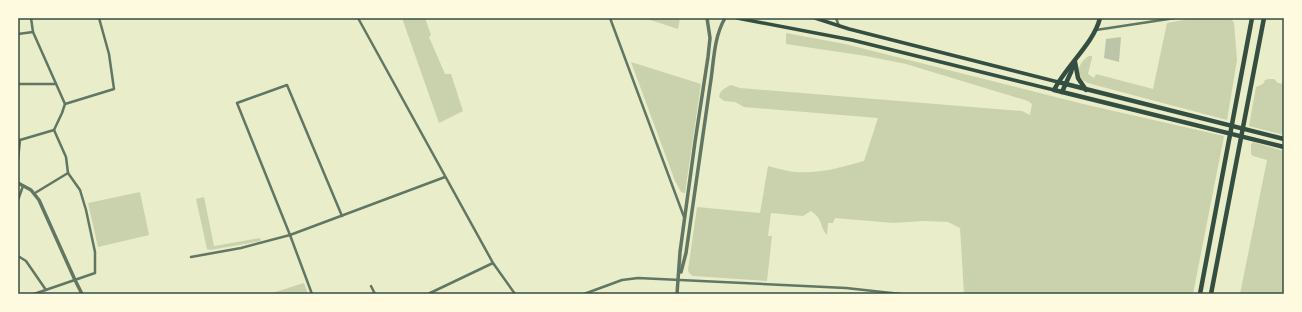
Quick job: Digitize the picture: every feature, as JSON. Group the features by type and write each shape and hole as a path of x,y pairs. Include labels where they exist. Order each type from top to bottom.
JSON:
{"highway":[{"path":"1100,18 1096,30 1058,82 1054,90 1284,147"},
{"path":"1200,294 1252,18"},
{"path":"1211,294 1264,18"},
{"path":"1062,92 1075,60"},
{"path":"1075,60 1078,78 1086,90"},
{"path":"1058,82 1284,139"}],"main road":[{"path":"737,18 852,40 1054,90"},
{"path":"815,18 839,26 1058,82"}],"street":[{"path":"18,160 19,140 54,130 62,113 64,104 33,32 31,18"},
{"path":"64,104 114,89 108,54 99,18"},
{"path":"358,18 493,263 515,294"},
{"path":"610,18 685,218"},
{"path":"677,294 680,252 708,57 710,38 707,18"},
{"path":"679,279 686,253 716,40 725,18"},
{"path":"836,18 839,26"},
{"path":"1096,30 1175,18"},
{"path":"18,34 33,32"},
{"path":"18,84 56,84"},
{"path":"312,294 237,103 287,84 342,216"},
{"path":"34,294 96,273 96,258 83,199 80,190 68,173 66,157 54,130"},
{"path":"34,193 68,173"},
{"path":"191,257 241,248 290,235 446,176"},
{"path":"18,183 24,185 34,193 39,200 82,294"},
{"path":"18,200 24,185"},
{"path":"18,256 26,261 46,290"},
{"path":"428,294 493,263"},
{"path":"584,294 629,279 679,279 846,288 901,294"},
{"path":"372,286 375,294"}],"green space":[{"path":"402,18 425,18 431,35 429,37 445,74 451,74 463,111 439,123"},
{"path":"644,18 680,18 678,29"},
{"path":"1231,18 1234,23 1237,60 1227,120 1095,85 1086,82 1080,75 1079,68 1081,64 1086,58 1092,56 1088,74 1094,78 1096,74 1153,89 1167,23 1189,19"},
{"path":"786,33 845,44 1083,104 1224,136 1193,294 964,294 960,228 948,222 924,221 893,223 835,218 833,223 828,223 827,235 818,217 811,211 803,216 771,213 768,236 772,236 767,281 693,276 688,270 697,207 760,213 768,166 795,172 813,172 830,170 864,161 878,118 744,107 735,102 724,101 719,97 725,88 731,85 740,88 1022,111 1030,115 1032,104 1028,101 906,64 866,56 786,44"},
{"path":"631,62 701,84 685,193 681,192 675,181"},
{"path":"1274,79 1278,83 1284,84 1284,135 1249,126 1256,87 1263,84 1265,80"},
{"path":"1253,142 1284,151 1284,294 1240,294 1267,160 1251,154 1251,145"},
{"path":"140,192 149,235 98,247 88,203"},
{"path":"204,197 214,246 260,238 261,241 210,250 207,249 196,199"},
{"path":"304,283 308,294 269,294"}],"building":[{"path":"1121,37 1119,62 1104,58 1106,39"}]}
